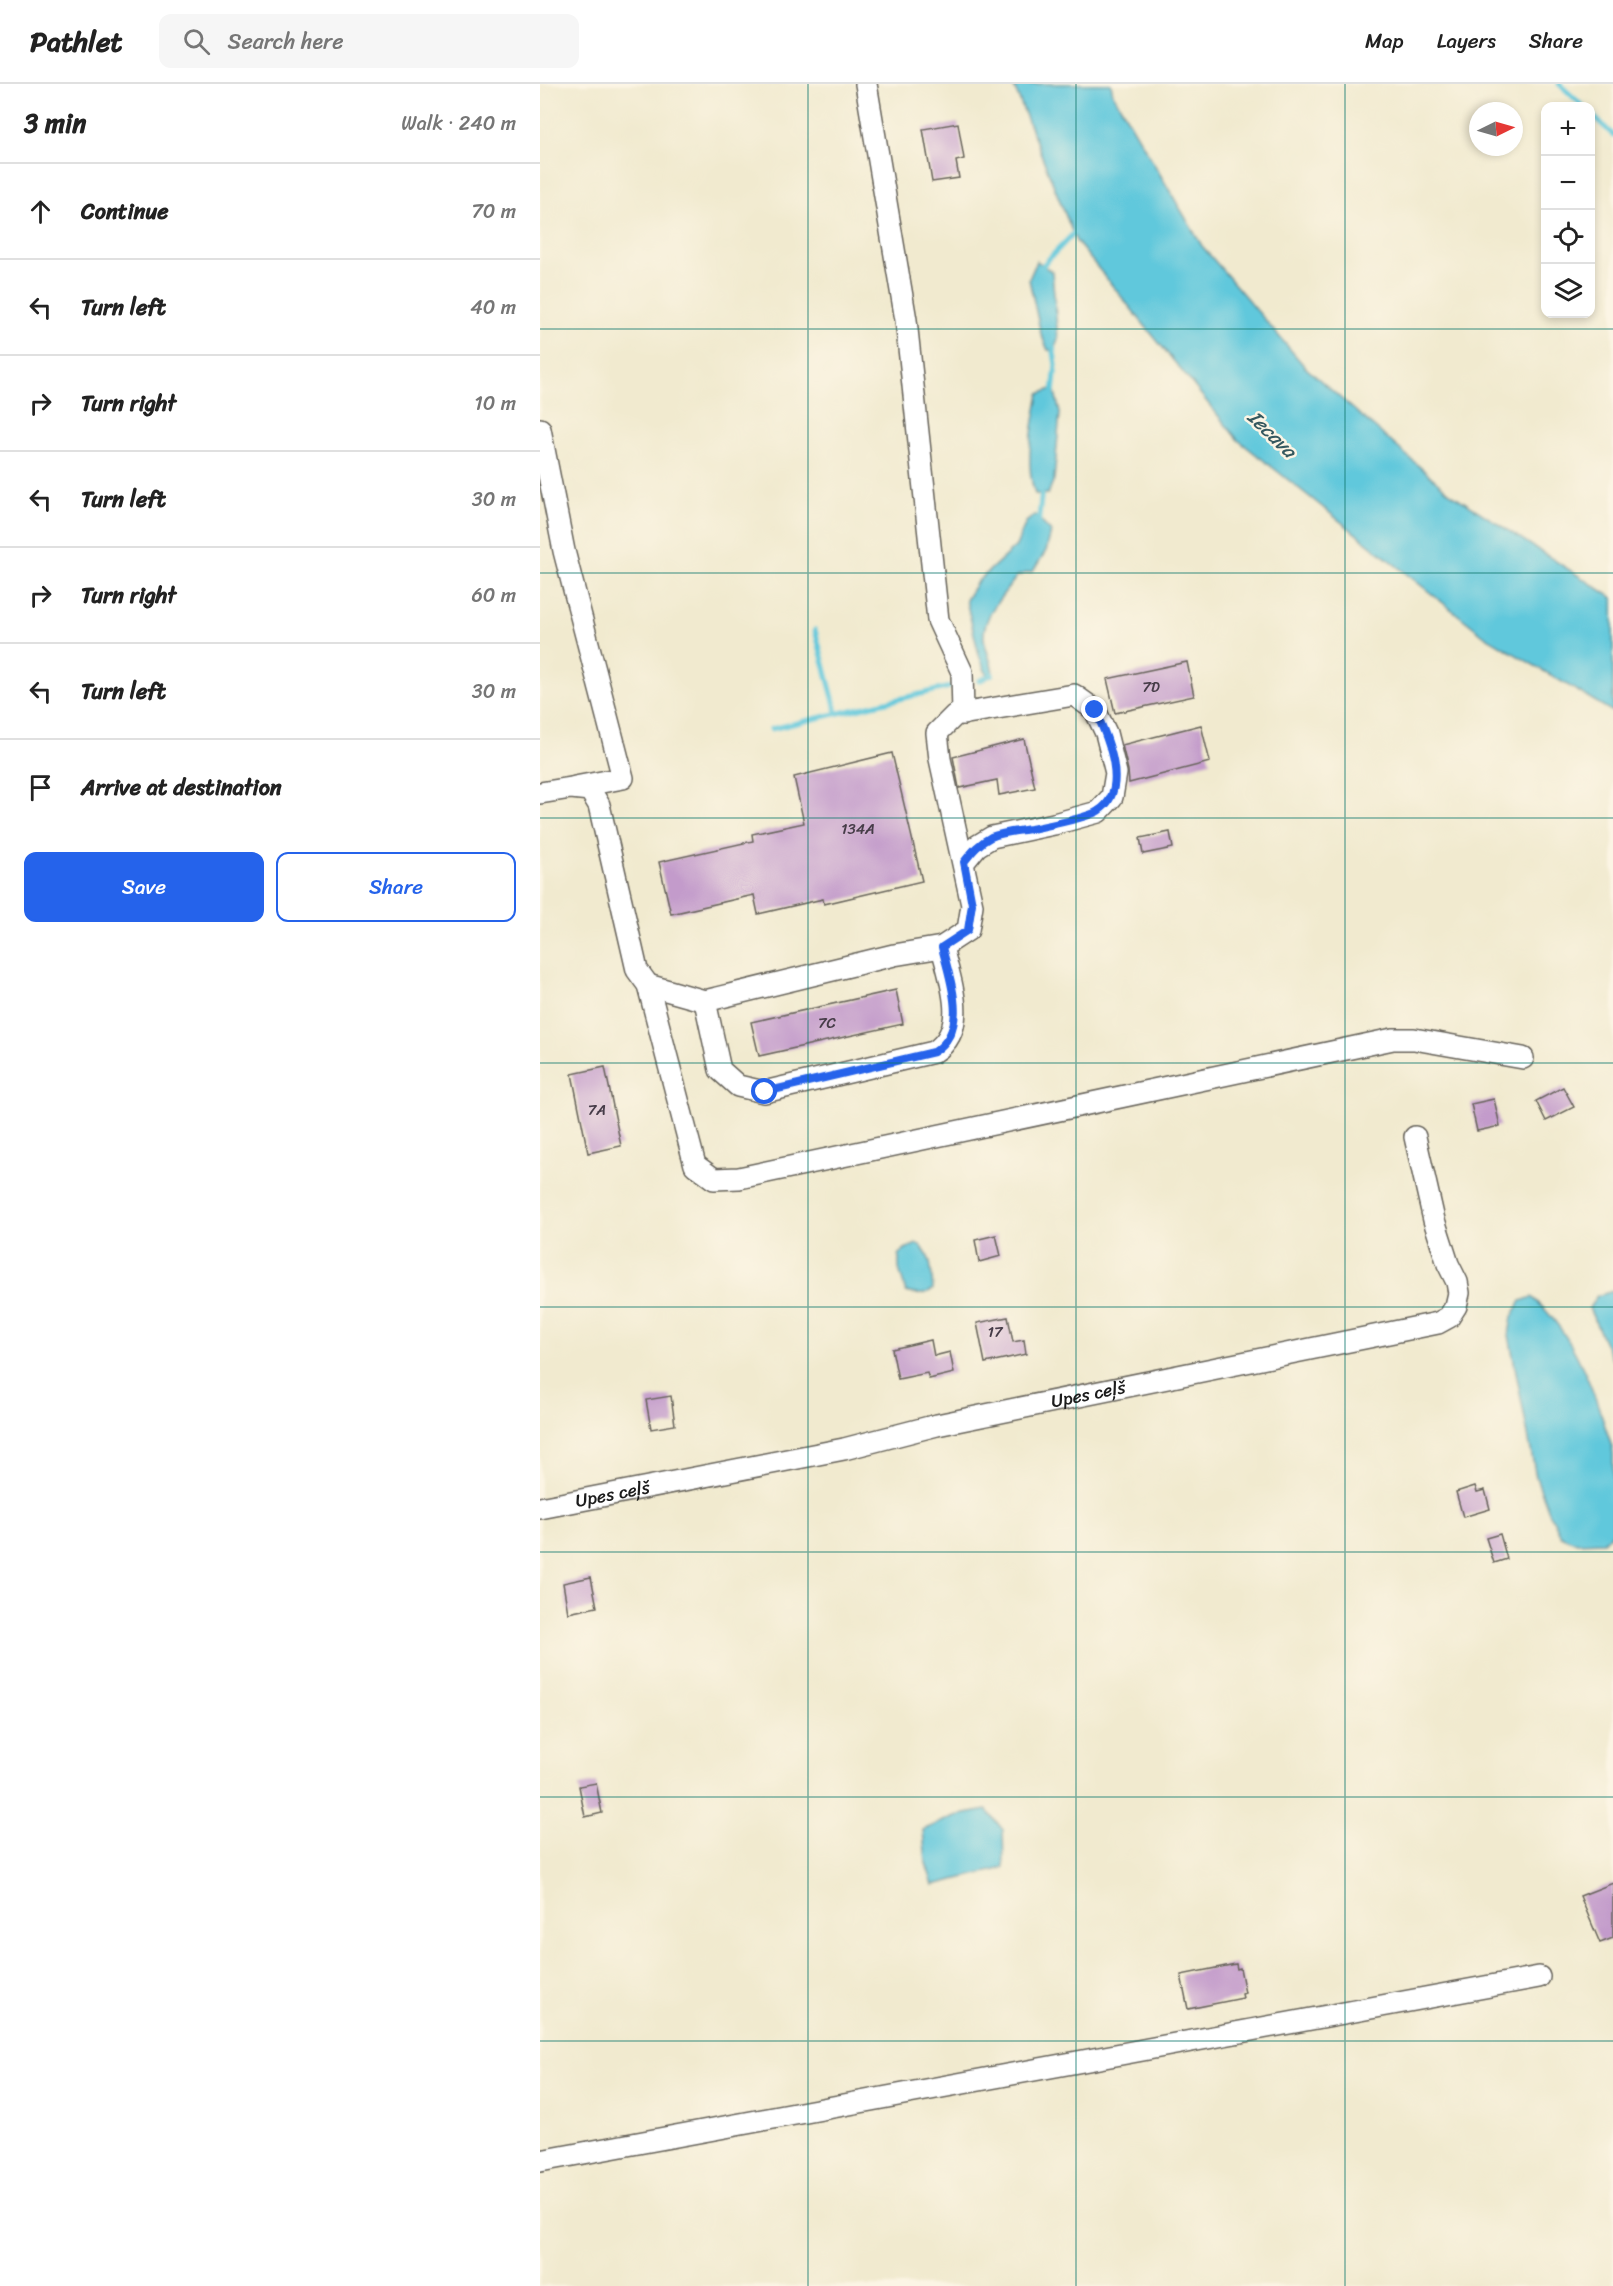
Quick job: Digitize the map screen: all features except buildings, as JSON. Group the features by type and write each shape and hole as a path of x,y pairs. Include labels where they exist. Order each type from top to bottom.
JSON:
{"street":[{"path":"866,84 906,320 938,620 962,672 963,714"},
{"path":"540,429 564,551 623,778 540,794"},
{"path":"648,985 705,1001 894,955 942,947 968,930 972,904 940,759 937,733 955,716 1074,695 1095,710 1106,733 1116,773 1112,797 1098,812 992,837 977,846 964,862"},
{"path":"571,788 590,790 599,805 637,969 648,985 695,1165 714,1179 750,1176 1393,1039 1414,1039 1523,1058"},
{"path":"705,1001 720,1070 738,1086 765,1092 934,1052 944,1046 953,1027 956,1007 942,947"},
{"name":"Upes ceļš","path":"540,1508 844,1449 937,1425 1438,1323 1449,1317 1456,1306 1459,1293 1457,1281 1448,1264 1434,1220 1415,1137"},
{"path":"540,2161 1539,1977"}],"water":[{"name":"Iecava","path":"1013,84 1111,84 1113,94 1202,246 1306,368 1450,493 1613,598 1613,712 1486,637 1238,440 1076,241"},
{"path":"1037,261 1052,272 1058,339 1054,350 1048,350 1041,334 1029,279"},
{"path":"1054,388 1060,413 1054,479 1048,494 1035,494 1030,469 1034,419 1039,394"},
{"path":"1035,515 1051,532 1046,551 1033,571 1017,576 990,613 984,630 993,675 988,678 979,655 966,600 977,582 1016,546 1026,522"},
{"path":"917,1244 929,1258 933,1289 927,1293 914,1294 906,1292 899,1269 899,1255 905,1249"},
{"path":"1613,1291 1613,1361 1589,1308 1597,1296"},
{"path":"1532,1297 1557,1324 1576,1355 1592,1388 1611,1442 1613,1532 1603,1542 1577,1543 1561,1536 1536,1477 1509,1335 1512,1317 1521,1301"},
{"path":"987,1810 1003,1830 1004,1868 933,1885 926,1863 923,1830 955,1816"}],"waterway":[{"path":"1559,84 1579,102"},
{"path":"1595,118 1613,135"},
{"path":"1042,272 1043,265 1076,228"},
{"path":"1053,346 1056,365 1053,393"},
{"path":"1038,527 1042,489"},
{"path":"815,630 837,713"},
{"path":"979,681 992,674"},
{"path":"771,729 950,687"}],"route":[{"path":"765,1092 934,1052 944,1046 953,1027 956,1007 942,947 968,930 972,904 964,862 977,846 992,837 1098,812 1112,797 1116,773 1106,733 1095,710"}]}
